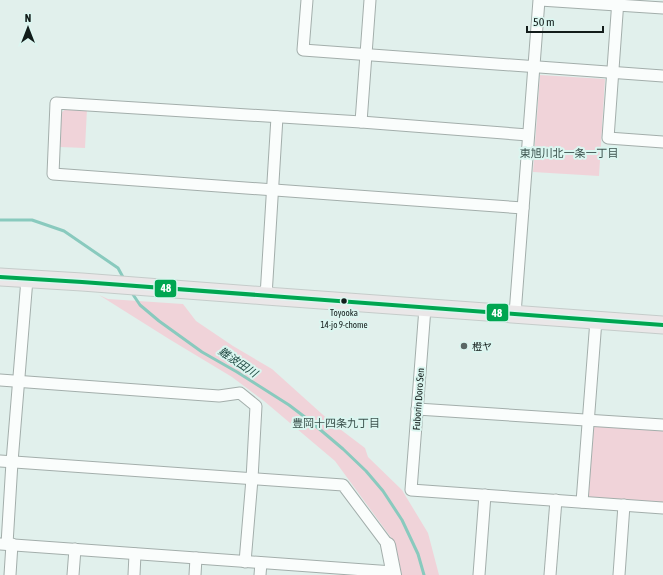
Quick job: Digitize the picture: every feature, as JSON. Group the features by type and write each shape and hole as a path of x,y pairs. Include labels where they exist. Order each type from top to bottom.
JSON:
{"main road":[{"path":"0,277 102,283 663,325"}],"street":[{"path":"307,0 303,50 663,76"},
{"path":"361,122 370,0"},
{"path":"515,314 539,0 617,2 663,8"},
{"path":"617,2 608,138 663,142"},
{"path":"523,208 53,174 56,103 277,118 361,122 528,135"},
{"path":"266,296 277,118"},
{"path":"10,575 6,544 27,279"},
{"name":"Fuborin Doro Sen","path":"425,308 411,490 485,495"},
{"path":"582,502 596,320"},
{"path":"0,380 219,396 240,393 256,406 245,562"},
{"path":"417,409 663,425"},
{"path":"0,461 343,485 388,545 394,574 330,571 261,563 6,544"},
{"path":"479,575 485,495 663,508"},
{"path":"550,575 556,500"},
{"path":"619,575 624,505"},
{"path":"73,575 75,549"},
{"path":"134,575 135,554"},
{"path":"195,575 196,558"},
{"path":"260,575 261,563"}],"shaded area":[{"path":"540,75 605,79 599,176 533,172"},
{"path":"68,107 87,109 85,148 60,147 61,113"},
{"path":"99,295 108,299 183,304 196,321 233,346 272,369 332,423 365,448 368,457 402,490 428,533 439,575 402,575 395,543 335,461 264,401 232,377"},
{"path":"588,420 663,425 663,508 582,502"}],"waterway":[{"name":"難波田川","path":"0,220 32,220 64,231 118,268 124,279"},
{"name":"難波田川","path":"132,293 140,305 159,321 202,352 289,405 343,449 366,471 383,491 402,520 418,554 424,575"}],"transit line":[{"name":"48","path":"0,277 663,325"}],"place":[{"name":"Toyooka 14-jo 9-chome","path":"344,301"},
{"name":"橙ヤ","path":"464,346"}],"district":[{"name":"東旭川北一条一丁目","path":"569,153"},
{"name":"豊岡十四条九丁目","path":"336,423"}]}
